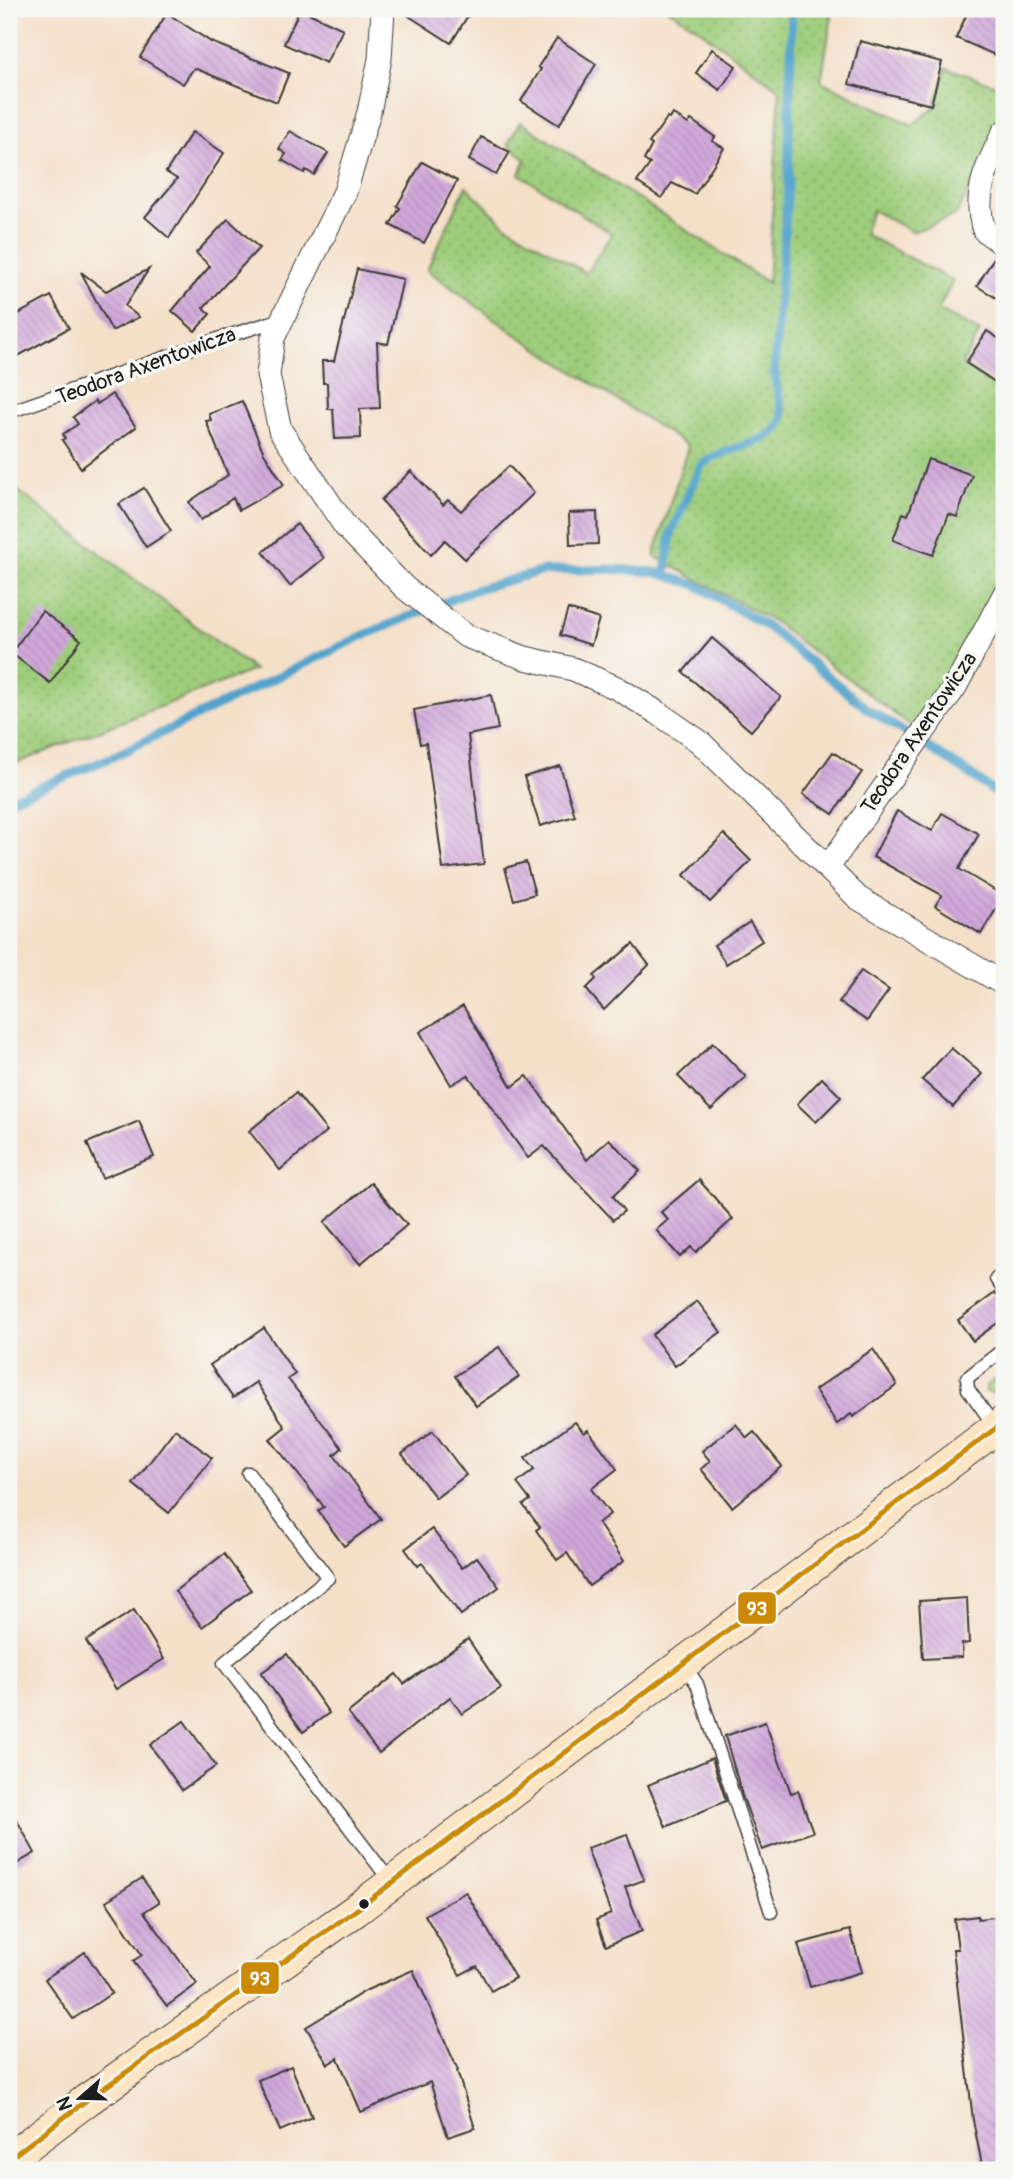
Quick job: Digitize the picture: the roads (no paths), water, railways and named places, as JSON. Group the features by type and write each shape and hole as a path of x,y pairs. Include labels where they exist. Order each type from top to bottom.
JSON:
{"street":[{"path":"378,10 380,59 369,112 345,192 273,338 268,374 280,430 345,526 412,594 466,636 525,658 573,669 617,688 658,713 700,742 858,898 1004,984"},
{"path":"1004,132 989,162 979,203 984,230 1004,245"},
{"name":"Teodora Axentowicza","path":"828,867 955,687 1004,595"},
{"path":"9,2158 86,2100 392,1883 1000,1425"}],"lane":[{"name":"Teodora Axentowicza","path":"9,412 282,319"},
{"path":"1004,1274 996,1279 1004,1290"},
{"path":"1000,1425 968,1389 967,1378 1004,1349"},
{"path":"248,1473 328,1578 224,1663 392,1883"},
{"path":"683,1664 697,1684 771,1912"}],"waterway":[{"path":"665,575 671,534 701,465 713,457 765,438 777,429 783,417 774,371 788,187 792,9"},
{"path":"9,800 110,758 362,636 477,589 543,571 611,569 654,572 696,585 768,627 866,708 964,770 1004,799"}]}
